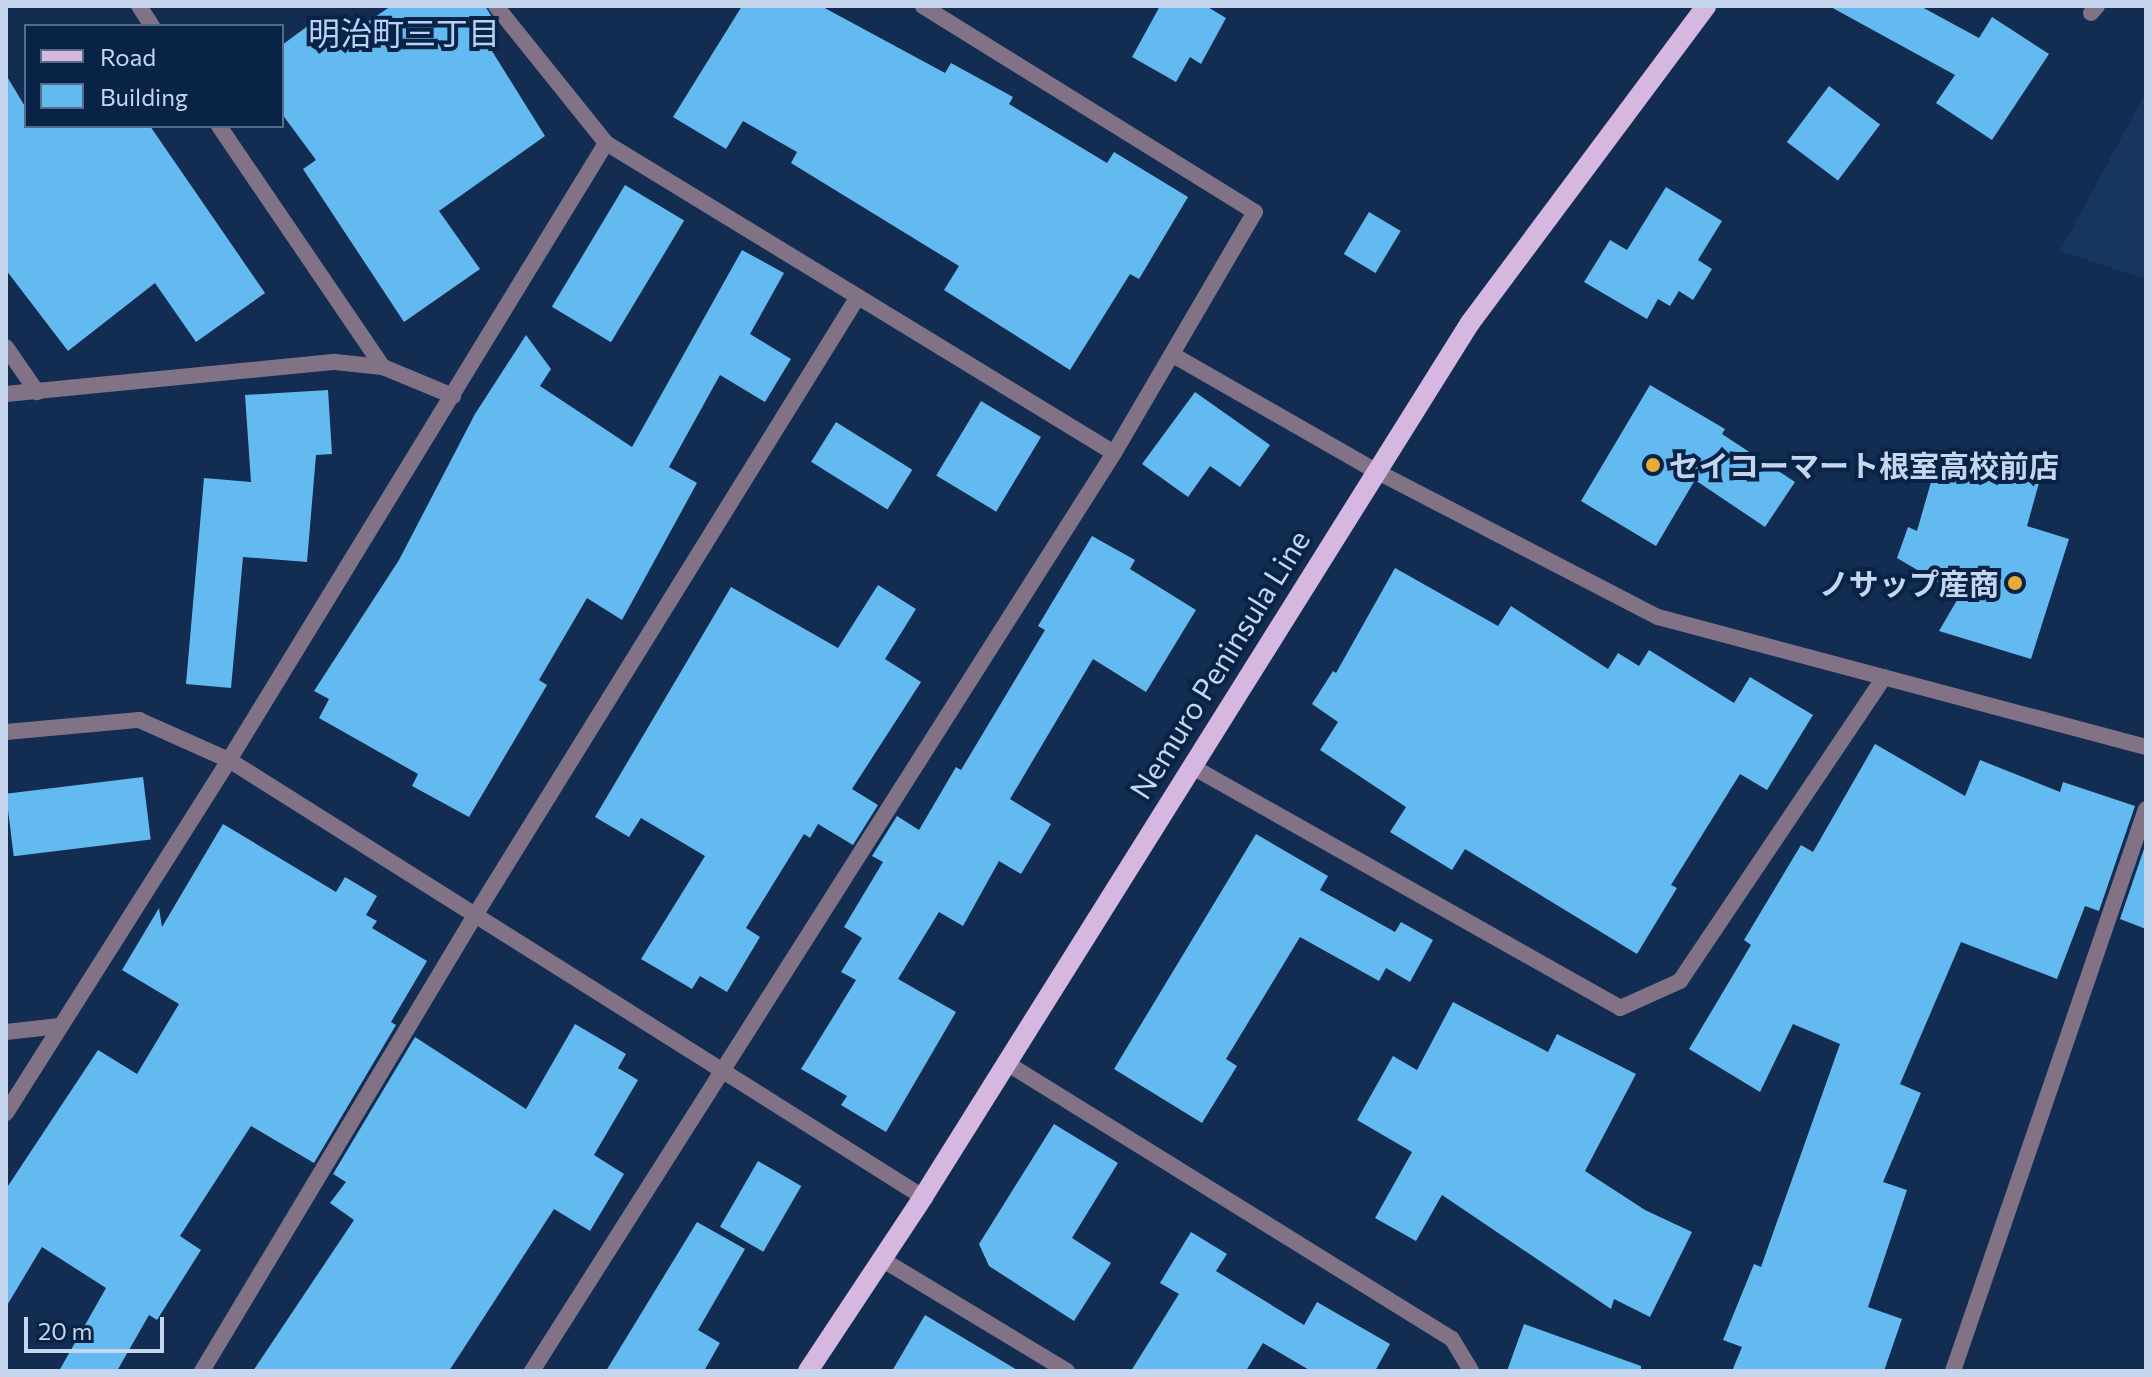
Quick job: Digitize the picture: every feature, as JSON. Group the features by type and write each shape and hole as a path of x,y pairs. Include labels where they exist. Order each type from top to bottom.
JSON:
{"main road":[{"name":"Nemuro Peninsula Line","path":"808,1371 923,1197 1374,470 1470,323 1706,6"}],"street":[{"path":"139,6 151,24"},
{"path":"496,6 606,143 1114,453"},
{"path":"532,1371 1114,453 1255,212 923,6"},
{"path":"220,128 383,367"},
{"path":"6,1113 229,760 606,143"},
{"path":"202,1371 474,917 857,298"},
{"path":"6,347 37,392"},
{"path":"1173,355 1374,470 1658,617 2146,747"},
{"path":"6,394 335,362 383,367 453,396"},
{"path":"1191,766 1620,1008 1680,981 1884,677"},
{"path":"6,732 139,720 229,760 923,1197"},
{"path":"1953,1371 2146,809"},
{"path":"6,1032 60,1026"},
{"path":"1005,1062 1452,1339 1471,1371"},
{"path":"883,1260 1067,1371"}],"shaded area":[{"path":"2146,92 2146,279 2060,251"}],"building":[{"path":"391,6 485,6 497,25 482,35 545,136 439,211 480,269 404,322 303,169 316,160 284,117 284,44 320,17 338,42"},
{"path":"742,6 821,6 945,73 951,63 1013,97 1009,104 1107,163 1114,152 1188,197 1139,279 1130,274 1070,370 944,290 959,266 791,163 797,152 743,121 726,149 673,117"},
{"path":"1160,6 1206,6 1226,18 1201,64 1190,57 1176,82 1132,57"},
{"path":"1829,6 1920,6 1979,38 1992,17 2049,54 1992,140 1936,103 1955,75"},
{"path":"6,75 24,105 24,128 151,128 265,293 196,342 155,283 68,351 6,270"},
{"path":"1829,86 1880,125 1838,180 1787,142"},
{"path":"625,185 684,221 611,342 552,307"},
{"path":"1666,187 1722,221 1698,260 1712,269 1693,300 1679,291 1670,306 1658,299 1647,319 1584,282 1610,240 1627,250"},
{"path":"1369,212 1401,231 1375,273 1344,254"},
{"path":"742,250 784,273 750,334 791,359 765,402 720,375 669,467 697,483 622,620 587,598 539,680 547,685 469,817 412,786 418,774 319,718 329,699 314,691 399,560 475,414 526,335 551,369 540,386 632,447"},
{"name":"セイコーマート根室高校前店","path":"1650,385 1725,429 1722,434 1795,482 1765,527 1695,480 1656,546 1581,501"},
{"path":"328,390 332,454 316,455 307,562 243,557 231,688 186,684 204,478 251,482 245,395"},
{"path":"1195,392 1270,445 1240,487 1210,466 1188,497 1142,464"},
{"path":"981,401 1041,437 996,512 936,476"},
{"path":"836,422 912,470 887,510 811,462"},
{"path":"1937,461 1966,469 1968,463 2039,483 2027,526 2069,539 2031,659 1939,631 1960,595 1897,558 1908,527 1917,531"},
{"path":"1092,536 1135,560 1130,569 1196,610 1146,692 1093,659 1010,799 1051,824 1021,874 999,861 963,926 939,912 898,979 956,1012 886,1132 841,1105 847,1096 801,1069 856,980 841,972 862,938 844,927 883,862 872,856 897,816 919,830 956,767 961,770 1045,630 1038,626"},
{"path":"1395,568 1498,626 1511,606 1608,669 1618,653 1639,666 1649,650 1734,703 1750,677 1813,715 1767,790 1740,774 1671,885 1677,888 1637,954 1465,849 1452,870 1390,832 1406,807 1320,750 1338,722 1312,704 1333,671 1336,673"},
{"path":"878,585 916,609 885,659 921,682 852,789 878,805 853,845 818,824 810,838 804,834 746,928 760,937 727,992 700,976 692,989 641,959 705,856 641,818 629,837 595,817 731,587 838,648"},
{"path":"1875,744 1965,796 1980,760 2060,792 2063,782 2135,806 2099,911 2085,906 2057,979 1961,942 1900,1084 1921,1093 1883,1182 1907,1190 1868,1307 1902,1319 1884,1371 1732,1371 1742,1347 1723,1340 1754,1264 1761,1267 1840,1044 1793,1024 1760,1092 1689,1049 1751,945 1744,940 1801,845 1813,852"},
{"path":"143,777 151,840 14,856 6,794"},
{"path":"223,824 336,892 345,877 377,896 366,915 377,921 372,928 427,961 391,1022 396,1025 314,1163 251,1126 180,1236 201,1250 157,1320 149,1315 117,1371 59,1371 106,1288 42,1247 6,1307 6,1189 98,1050 137,1074 179,1004 122,970 159,908 162,927"},
{"path":"1256,834 1328,876 1320,890 1395,932 1401,922 1433,940 1410,982 1386,968 1379,981 1300,937 1226,1059 1237,1066 1202,1123 1114,1069"},
{"path":"2146,843 2146,929 2120,919"},
{"path":"1453,1002 1548,1052 1557,1034 1636,1074 1585,1171 1645,1210 1692,1232 1650,1317 1614,1299 1611,1309 1442,1195 1416,1241 1375,1218 1412,1152 1357,1120 1393,1056 1417,1070"},
{"path":"575,1024 626,1054 618,1068 638,1080 594,1155 624,1174 590,1231 554,1209 449,1371 253,1371 354,1220 330,1203 346,1182 333,1174 415,1037 526,1109"},
{"path":"1054,1124 1118,1163 1072,1238 1111,1263 1074,1321 989,1266 979,1244"},
{"path":"758,1161 801,1186 763,1252 720,1227"},
{"path":"697,1222 745,1249 698,1330 720,1343 704,1371 606,1371"},
{"path":"1191,1232 1227,1254 1216,1271 1304,1325 1317,1302 1390,1344 1375,1371 1311,1371 1263,1343 1246,1371 1131,1371 1179,1294 1160,1283"},
{"path":"925,1315 1019,1371 892,1371"},
{"path":"1524,1324 1641,1366 1641,1371 1507,1371"}],"place":[{"name":"セイコーマート根室高校前店","path":"1653,465"},
{"name":"ノサップ産商","path":"2015,583"}],"district":[{"name":"明治町三丁目","path":"404,32"}]}
